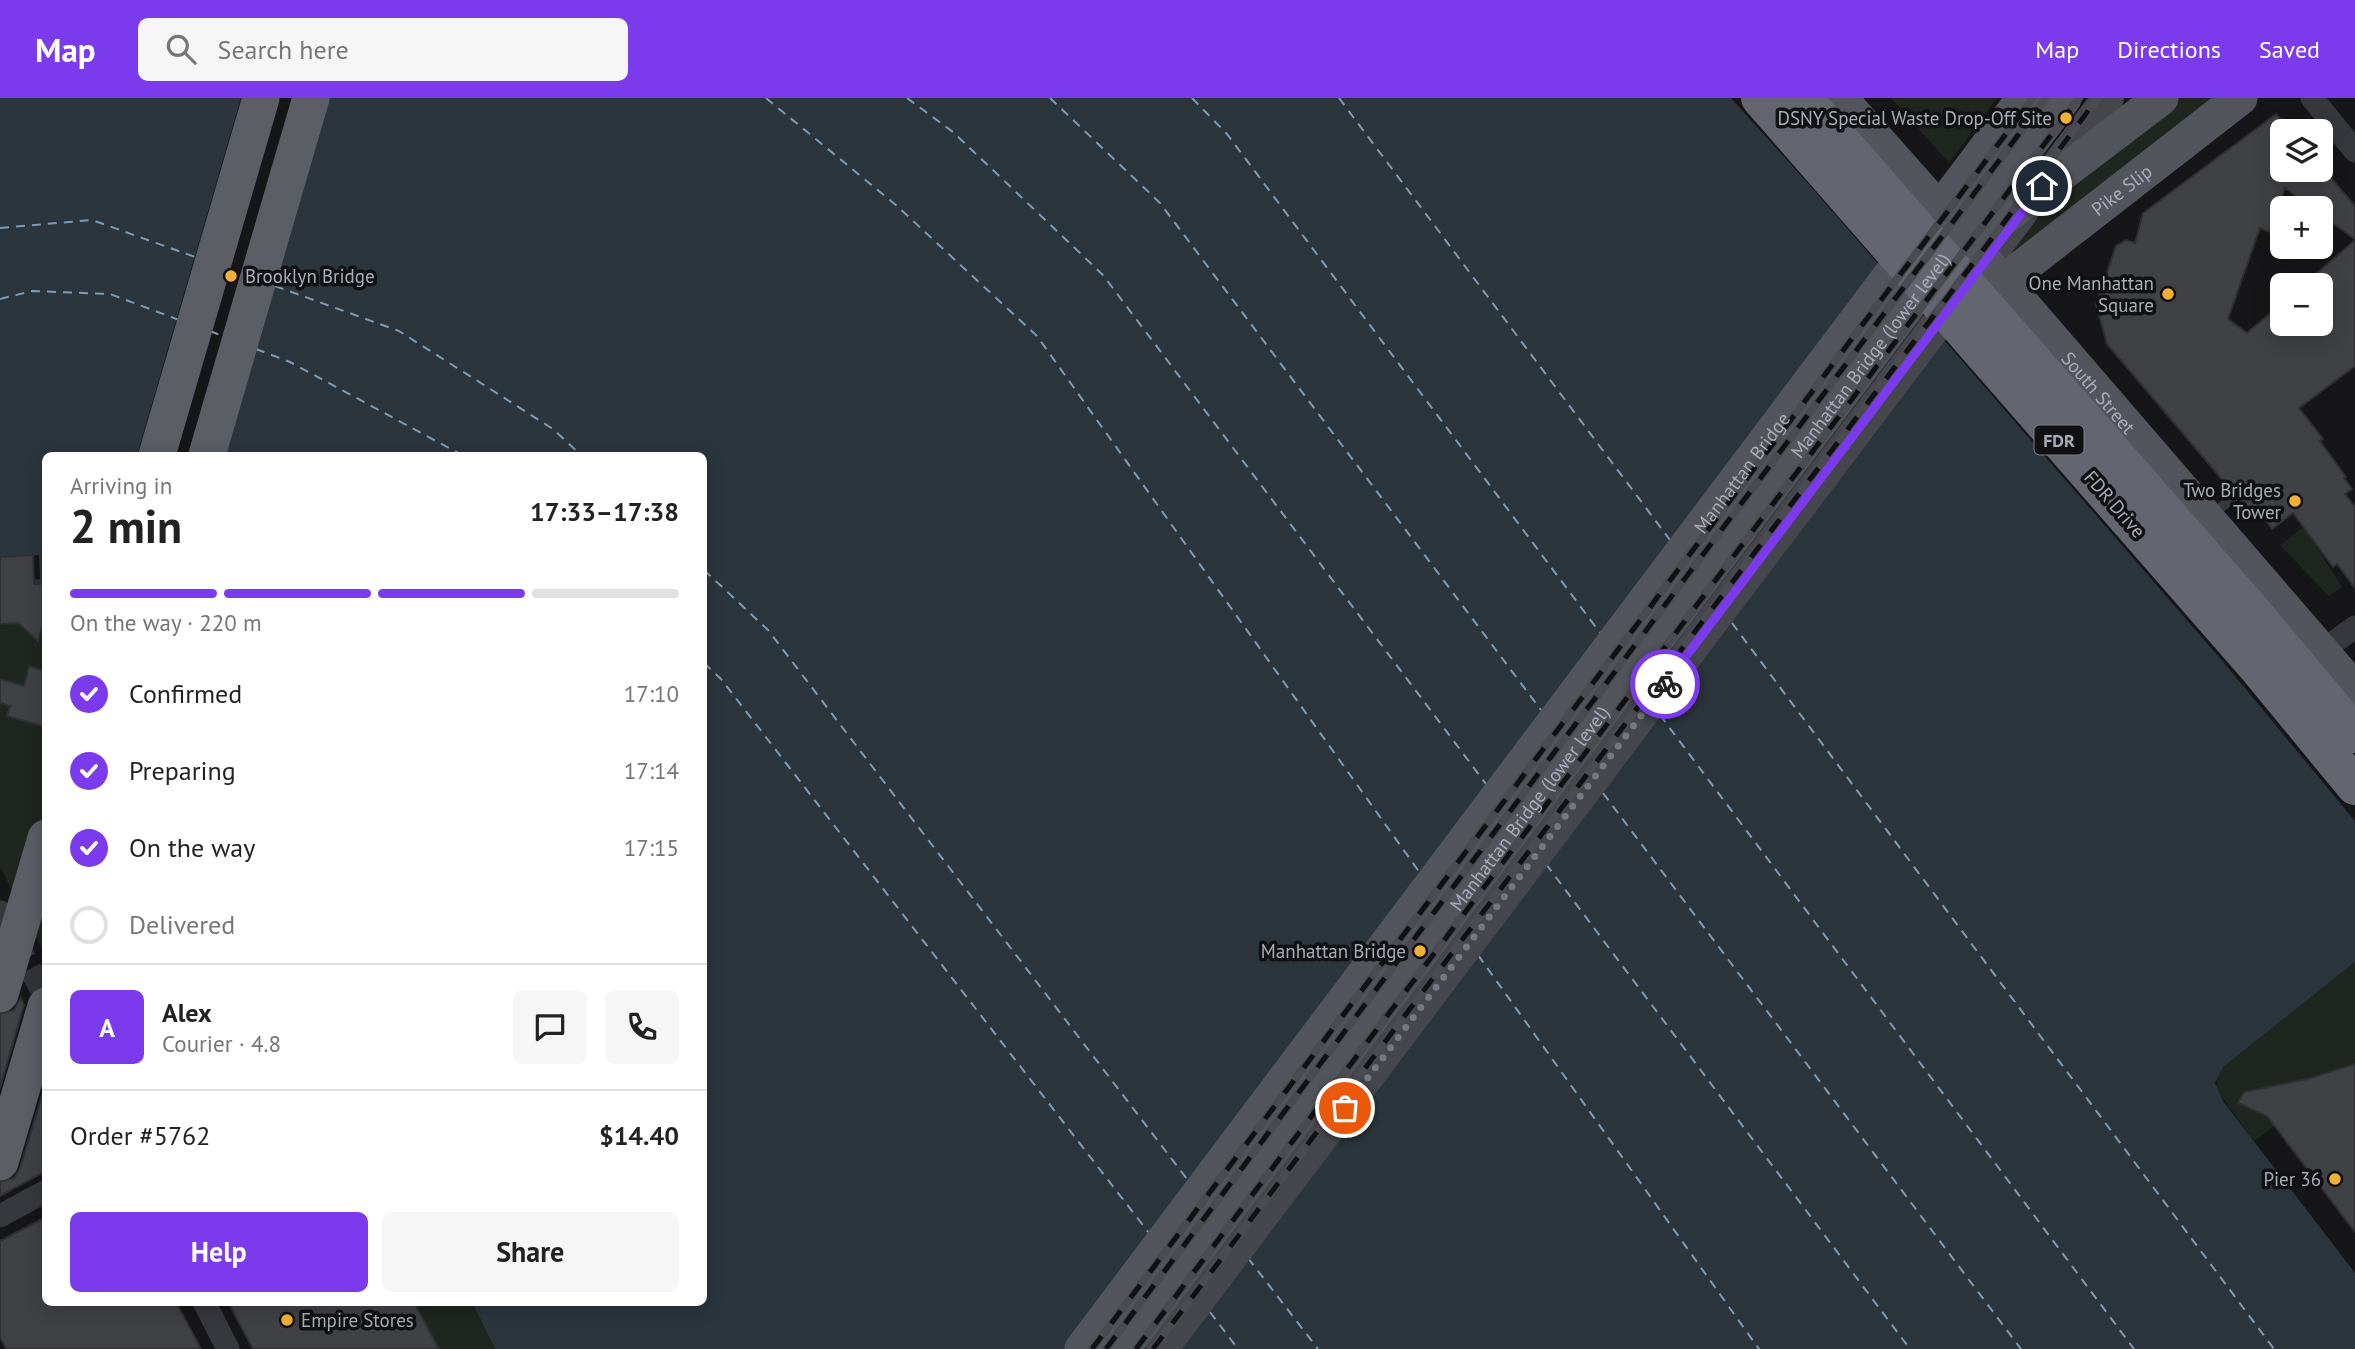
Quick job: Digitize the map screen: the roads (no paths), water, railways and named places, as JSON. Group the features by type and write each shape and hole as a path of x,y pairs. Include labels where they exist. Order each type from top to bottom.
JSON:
{"highway":[{"path":"158,452 261,98"},
{"path":"207,452 311,98"},
{"name":"FDR Drive","path":"1760,98 2257,667 2355,786"},
{"name":"FDR Drive","path":"1803,98 2250,609 2355,734"},
{"path":"0,994 42,852"},
{"path":"0,1162 42,1020"}],"main road":[{"name":"South Street","path":"1840,98 2003,282 2355,690"},
{"name":"Manhattan Bridge","path":"1082,1349 2024,98"},
{"name":"Manhattan Bridge (lower level)","path":"1122,1349 2064,98"},
{"path":"1162,1349 2108,98"},
{"path":"1969,244 2161,98"},
{"name":"Pike Slip","path":"2003,282 2240,98"}],"street":[{"path":"2312,98 2355,151"},
{"path":"2322,651 2355,627"},
{"path":"0,1216 42,1193"},
{"path":"206,1306 228,1349"}],"lane":[{"path":"2207,518 2235,496"}],"tunnel":[{"path":"14,939 42,991"}],"railway":[{"path":"1092,1349 2033,98"},
{"path":"1106,1349 2046,98"},
{"path":"1136,1349 2079,98"},
{"path":"1153,1349 2098,98"}],"place":[{"name":"DSNY Special Waste Drop-Off Site","path":"2066,118"},
{"name":"Brooklyn Bridge","path":"231,276"},
{"name":"One Manhattan Square","path":"2168,294"},
{"name":"Two Bridges Tower","path":"2295,501"},
{"name":"Manhattan Bridge","path":"1420,951"},
{"name":"Pier 36","path":"2335,1179"},
{"name":"Empire Stores","path":"287,1320"}]}
